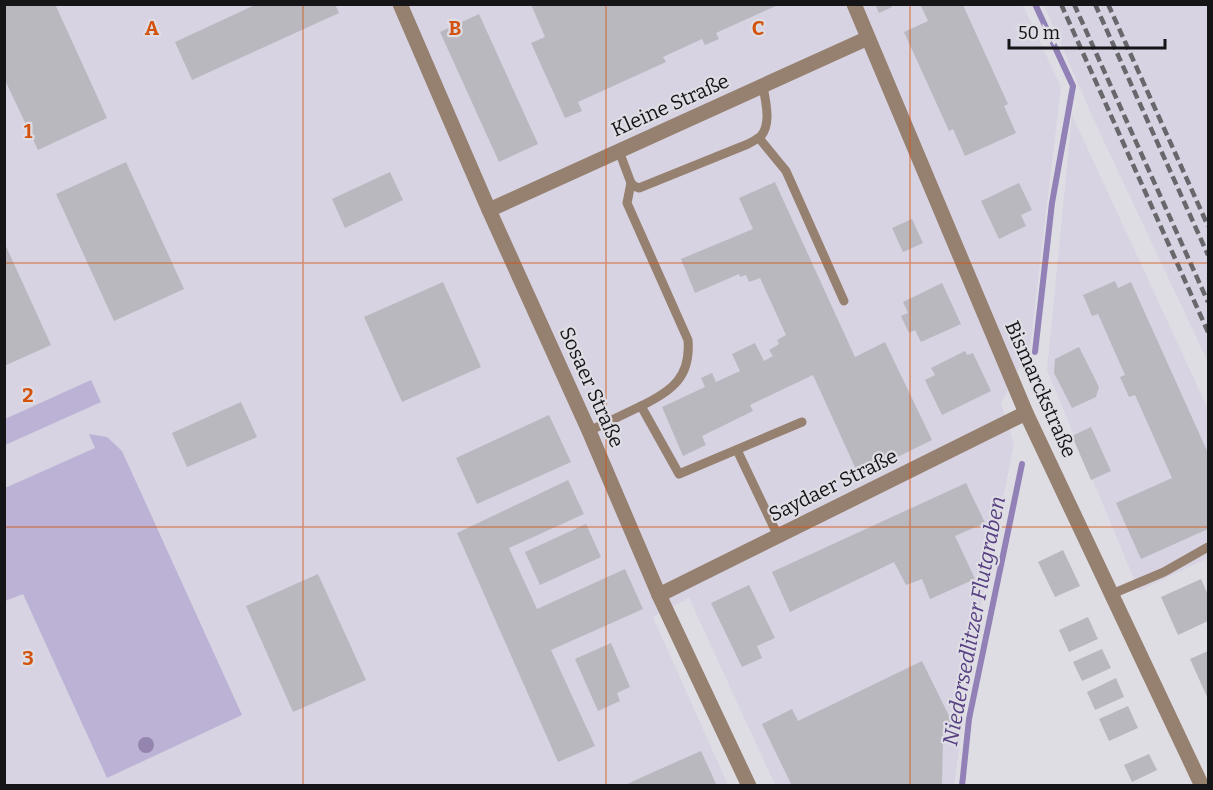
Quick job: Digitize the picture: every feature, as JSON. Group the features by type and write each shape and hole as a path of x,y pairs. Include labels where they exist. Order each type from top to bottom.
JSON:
{"street":[{"name":"Sosaer Straße","path":"400,4 489,210 589,430 659,595 749,786"},
{"name":"Bismarckstraße","path":"854,4 1026,413 1202,786"},
{"name":"Kleine Straße","path":"489,210 868,38"},
{"name":"Saydaer Straße","path":"659,595 1026,413"}],"lane":[{"path":"619,151 631,183 639,188 748,144 759,138 764,131 767,110 763,86"},
{"path":"759,138 786,171 844,301"},
{"path":"589,430 652,401 678,381 686,368 689,354 688,340 627,203 631,183"},
{"path":"641,406 679,474 802,422"},
{"path":"737,450 778,536"},
{"path":"1112,594 1164,572 1209,547"}],"shaded area":[{"path":"5,5 1023,5 1061,87 1030,347 1001,403 1014,444 974,642 954,785 775,785 689,598 653,617 728,785 5,786"},
{"path":"1044,5 1208,5 1208,362 1093,118"},
{"path":"1072,115 1208,409 1208,558 1139,591 1047,370"},
{"path":"91,380 101,402 5,445 5,419"},
{"path":"89,434 107,437 122,451 242,715 107,778 23,594 5,601 5,488 95,448"}],"building":[{"path":"4,4 55,4 107,118 38,150 4,78"},
{"path":"257,4 335,4 339,13 192,80 175,42"},
{"path":"531,4 780,4 716,33 719,39 705,45 702,39 663,57 666,62 578,102 582,111 565,118 531,43 545,37"},
{"path":"875,4 891,4 892,7 879,13"},
{"path":"920,4 963,5 1008,104 1004,106 1016,133 965,156 953,129 949,131 904,32 928,21"},
{"path":"479,14 538,144 499,162 440,32"},
{"path":"126,162 184,289 114,321 56,194"},
{"path":"390,172 403,200 345,228 332,199"},
{"path":"775,182 855,357 885,342 932,440 859,476 813,375 750,405 753,411 702,436 706,445 683,456 662,407 705,387 701,378 712,373 716,382 740,371 732,354 755,343 764,361 773,356 769,350 779,344 777,340 786,335 760,278 749,282 746,275 740,277 739,274 695,293 681,259 753,229 739,198"},
{"path":"1019,183 1032,210 1021,215 1026,226 999,239 981,201"},
{"path":"912,219 923,243 903,252 892,228"},
{"path":"4,242 51,345 4,366"},
{"path":"1115,281 1118,288 1131,282 1208,453 1208,529 1141,559 1116,503 1172,478 1135,395 1129,397 1120,377 1125,375 1098,314 1092,316 1083,295"},
{"path":"443,282 481,367 402,402 364,317"},
{"path":"942,283 961,324 921,342 915,330 909,333 901,316 908,313 903,302"},
{"path":"1079,347 1099,387 1096,397 1072,408 1054,373 1055,359"},
{"path":"965,351 967,355 973,353 991,391 942,415 925,380 935,375 931,368"},
{"path":"241,402 257,437 187,467 172,433"},
{"path":"549,415 571,462 477,504 456,458"},
{"path":"1091,427 1111,471 1091,480 1072,436"},
{"path":"568,480 584,514 509,548 537,609 625,569 643,609 551,650 595,746 558,762 457,533"},
{"path":"966,483 985,523 955,536 975,579 930,599 922,579 906,585 894,562 790,612 772,572"},
{"path":"586,524 601,557 540,585 525,552"},
{"path":"1063,550 1080,586 1055,597 1038,562"},
{"path":"318,574 366,680 293,712 246,606"},
{"path":"1201,579 1208,595 1208,621 1178,635 1161,597"},
{"path":"749,585 775,638 757,646 762,658 742,667 711,603"},
{"path":"1088,617 1098,639 1069,652 1059,630"},
{"path":"611,643 630,687 617,693 620,701 598,711 575,659"},
{"path":"1102,649 1111,668 1082,681 1073,662"},
{"path":"1208,651 1208,699 1190,659"},
{"path":"922,661 955,728 943,734 942,786 792,786 762,724 792,709 798,721"},
{"path":"1116,678 1124,697 1095,710 1087,692"},
{"path":"1128,706 1138,728 1109,741 1099,719"},
{"path":"701,751 717,786 623,786 649,774"},
{"path":"1149,754 1157,770 1132,782 1124,765"}],"waterway":[{"name":"Niedersedlitzer Flutgraben","path":"1035,4 1073,86 1052,203 1035,352"},
{"name":"Niedersedlitzer Flutgraben","path":"962,786 969,719 1022,464"}],"railway":[{"path":"1061,4 1208,332"},
{"path":"1074,4 1208,302"},
{"path":"1095,4 1208,255"},
{"path":"1108,4 1208,226"}]}
